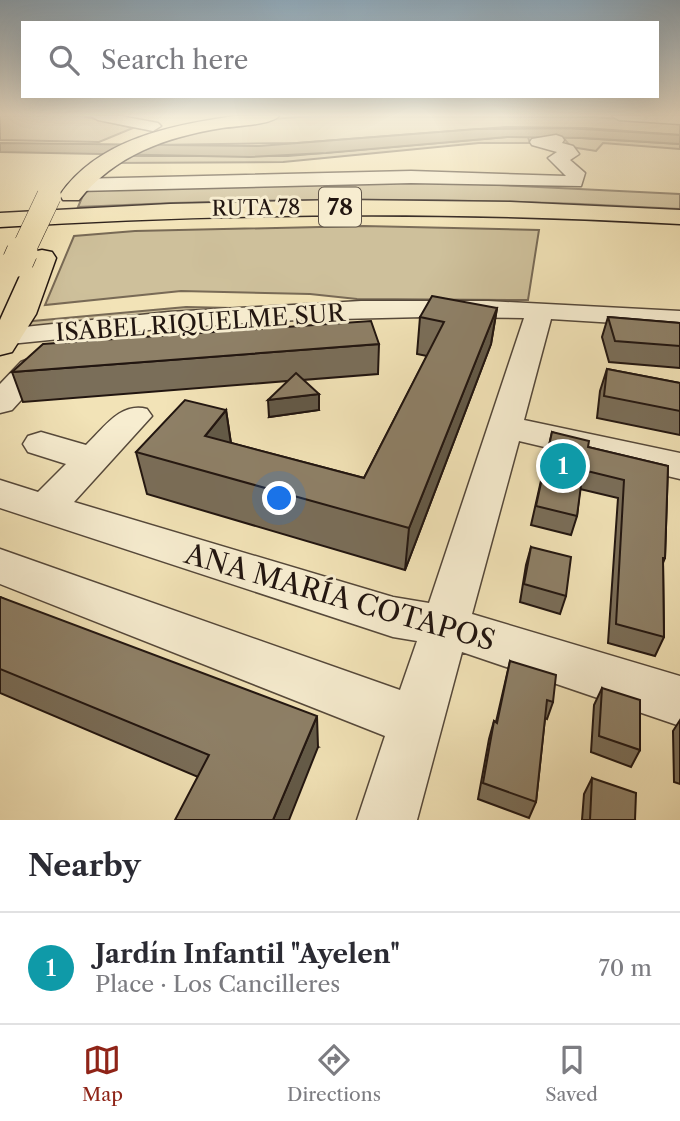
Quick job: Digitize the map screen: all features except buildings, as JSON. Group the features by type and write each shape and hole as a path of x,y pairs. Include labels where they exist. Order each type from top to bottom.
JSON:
{"main road":[{"path":"66,192 62,172 77,158 94,154"},
{"path":"5,323 30,260 66,192 106,154"},
{"name":"RUTA 78","path":"0,220 194,209 369,206 528,209 680,217"},
{"name":"RUTA 78","path":"0,233 166,224 328,220 510,223 680,232"}],"street":[{"path":"66,192 411,177 574,182 576,173 557,158 569,154"},
{"path":"387,820 540,310"},
{"name":"ISABEL RIQUELME SUR","path":"5,323 169,320 389,321 540,310 680,319"},
{"path":"301,339 389,321"},
{"path":"0,402 42,362 107,354"},
{"path":"46,508 135,416"},
{"path":"505,426 680,466"},
{"path":"41,444 93,460"},
{"name":"ANA MARÍA COTAPOS","path":"0,494 393,617 445,626 680,701"},
{"path":"0,566 416,722"}],"shaded area":[{"path":"113,154 302,154 250,157"},
{"path":"363,154 283,162 108,163 117,156"},
{"path":"437,182 680,194 680,209 454,200 229,201 78,207 86,188"},
{"path":"364,226 539,230 528,300 357,299 310,294 181,291 45,305 74,236 135,231"},
{"path":"186,307 231,308 223,316 18,333 22,322"}],"place":[{"name":"Jardín Infantil \"Ayelen\"","path":"563,466"}]}
